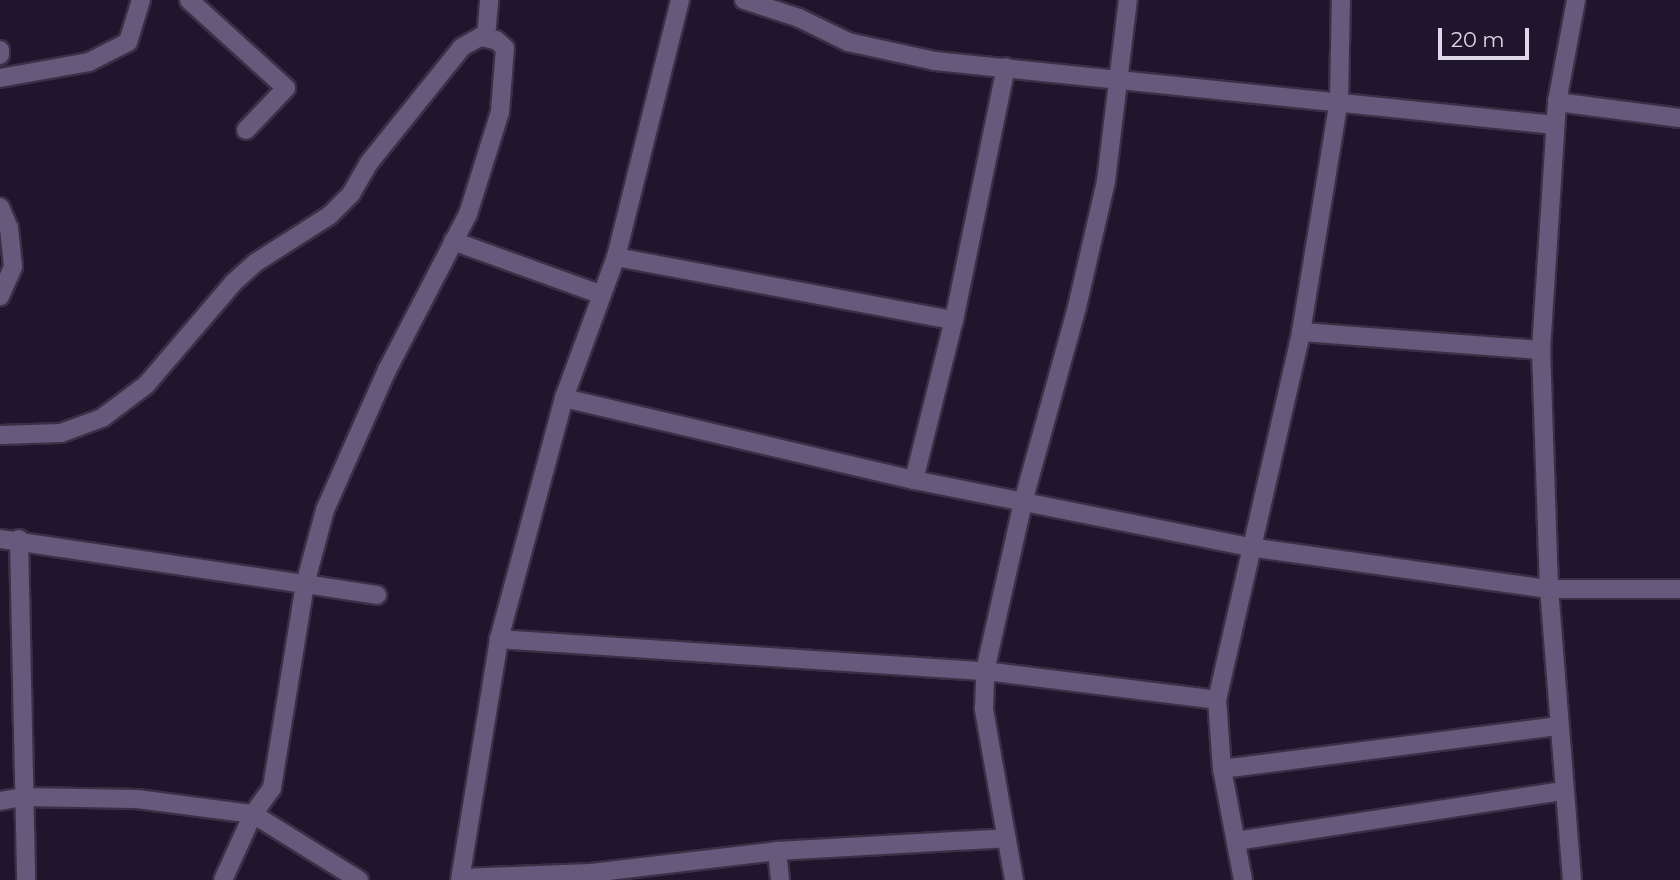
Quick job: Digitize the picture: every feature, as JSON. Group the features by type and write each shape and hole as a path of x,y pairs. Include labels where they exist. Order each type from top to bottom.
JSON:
{"street":[{"path":"0,78 89,62 128,42 141,0"},
{"path":"189,0 286,88 246,130"},
{"path":"486,37 489,0"},
{"path":"680,0 615,257 564,398 499,639 461,879 591,877 777,851 1007,838"},
{"path":"744,0 799,18 848,42 935,61 1339,100 1555,125"},
{"path":"1014,880 984,709 985,671 1023,502 1103,194 1128,0"},
{"path":"1242,880 1222,769 1217,701 1249,547 1301,332 1339,100 1341,0"},
{"path":"1572,880 1557,726 1549,589 1541,350 1557,102 1576,0"},
{"path":"223,880 253,814 272,788 305,584 325,510 387,370 453,241 491,153 500,111 505,48 486,37"},
{"path":"0,435 61,433 102,418 146,385 233,283 344,201 436,77 462,47 486,37"},
{"path":"0,50 0,55"},
{"path":"914,480 954,320 1006,67"},
{"path":"1557,102 1680,118"},
{"path":"0,206 9,228 13,267 0,296"},
{"path":"453,241 602,295"},
{"path":"615,257 954,320"},
{"path":"1301,332 1541,350"},
{"path":"564,398 914,480 1249,547 1549,589 1680,589"},
{"path":"0,538 377,595"},
{"path":"19,539 26,880"},
{"path":"499,639 985,671 1217,701"},
{"path":"1222,769 1557,726"},
{"path":"1236,841 1563,791"},
{"path":"0,801 23,797 137,799 253,814 359,880"},
{"path":"777,851 780,880"}]}
